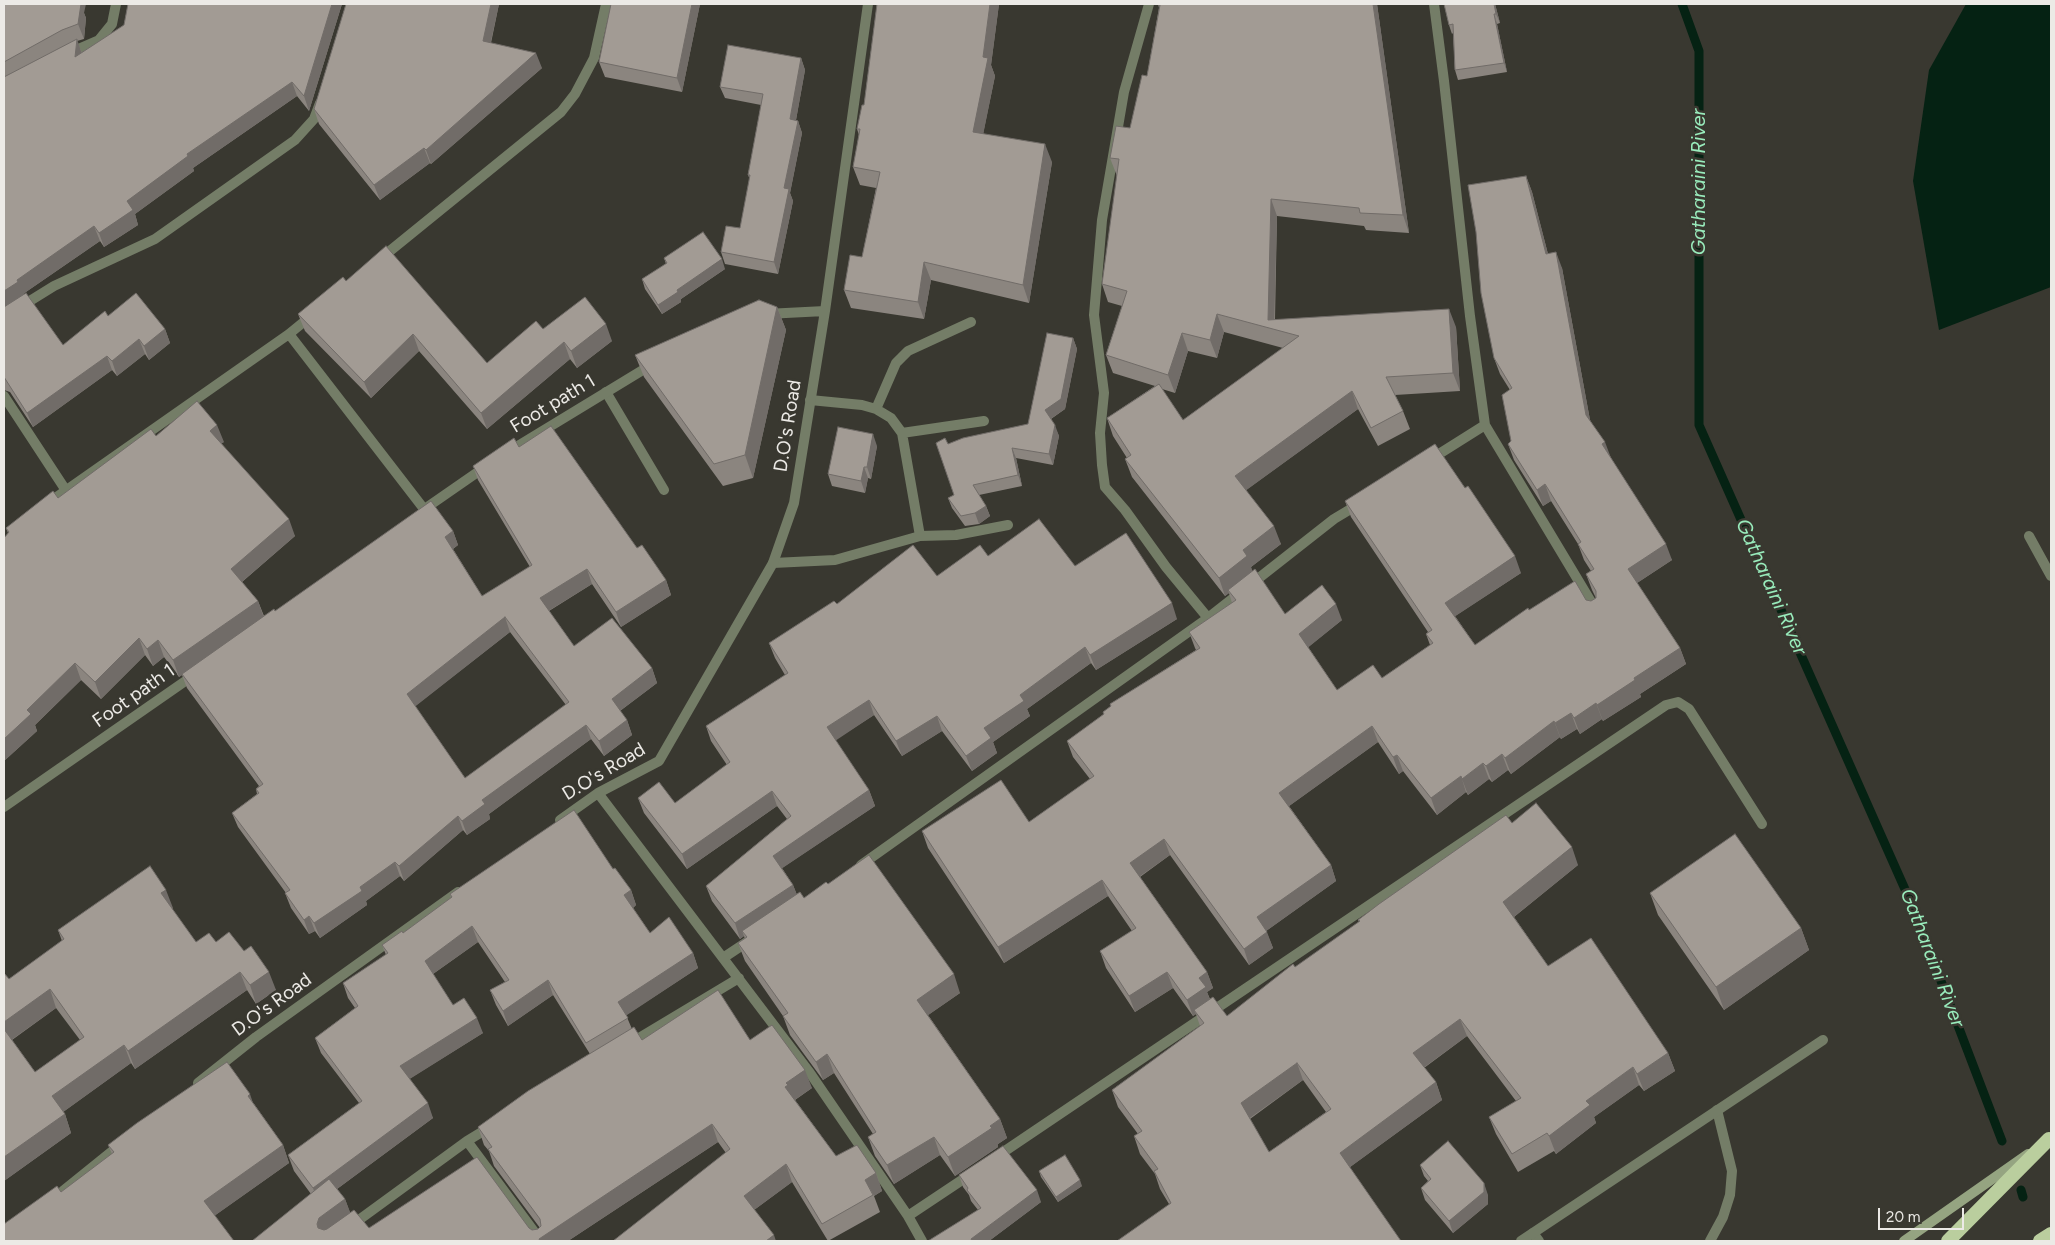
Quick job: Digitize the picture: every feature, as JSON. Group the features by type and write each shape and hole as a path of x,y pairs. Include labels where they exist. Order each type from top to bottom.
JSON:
{"highway":[{"path":"1948,1241 2050,1138"},
{"path":"2040,1241 2051,1234"}],"main road":[{"path":"1904,1241 2050,1138"}],"street":[{"path":"63,56 100,40 112,24 116,4"},
{"path":"372,266 562,112 575,94 594,58 606,4"},
{"name":"D.O's Road","path":"550,827 598,793 659,761 773,564 794,502 824,311 868,4"},
{"path":"1149,4 1124,92 1102,220 1094,315 1104,393 1100,433 1102,465 1105,488 1208,618"},
{"path":"1434,4 1470,316 1485,424 1596,610"},
{"path":"4,317 54,286 155,239 250,174 295,140 314,119 324,88"},
{"path":"42,508 65,489 289,334 320,309"},
{"path":"756,315 824,311"},
{"path":"876,409 896,363 908,351 971,322"},
{"name":"Foot path 1","path":"289,334 420,512 498,458 656,362"},
{"path":"606,392 664,490"},
{"path":"4,396 65,489"},
{"path":"810,400 862,405 876,409 891,418 902,433 920,536"},
{"path":"902,433 984,421"},
{"path":"1418,467 1485,424"},
{"path":"849,874 1208,618 1334,519 1368,498"},
{"path":"773,564 834,560 920,536 956,535 1008,525"},
{"path":"2029,536 2051,576"},
{"name":"Foot path 1","path":"4,807 199,672"},
{"path":"908,1216 1666,705 1678,702 1689,709 1762,824"},
{"path":"598,793 810,1073 908,1216 922,1241"},
{"name":"D.O's Road","path":"187,1092 256,1037 471,884"},
{"path":"723,958 762,932"},
{"path":"620,1049 739,978"},
{"path":"1521,1241 1536,1237 1717,1110 1823,1040"},
{"path":"1710,1241 1723,1217 1730,1195 1732,1171 1717,1110"},
{"path":"330,1241 467,1141 501,1120"},
{"path":"57,1196 126,1141"},
{"path":"467,1141 541,1241"}],"shaded area":[{"path":"1966,4 2051,4 2051,287 1939,330 1913,181 1929,70"}],"building":[{"path":"4,4 81,4 78,24 62,30 4,62"},
{"path":"128,4 332,4 304,96 292,82 187,154 188,156 127,201 133,210 99,233 94,226 4,291 4,77 77,39 75,57 124,25"},
{"path":"346,4 491,4 483,41 536,53 426,150 424,148 374,185 314,109"},
{"path":"611,4 692,4 677,78 599,62"},
{"path":"877,4 990,4 983,57 988,58 973,132 1045,144 1023,285 924,262 918,302 844,290 850,255 862,257 880,172 853,167 860,129 857,129 862,105 864,105"},
{"path":"1158,4 1373,4 1403,215 1360,213 1359,208 1271,199 1268,320 1449,309 1453,373 1386,377 1403,411 1371,428 1352,391 1235,476 1274,526 1243,550 1247,556 1219,578 1125,459 1131,455 1107,418 1159,384 1183,420 1299,336 1217,314 1210,340 1182,333 1168,375 1106,355 1127,291 1102,284 1119,159 1110,158 1116,126 1130,128 1142,75 1147,76 1160,5"},
{"path":"1444,4 1494,4 1496,14 1494,14 1504,63 1455,70 1453,24 1449,25"},
{"path":"728,45 801,58 790,119 798,121 784,188 789,189 774,262 721,252 726,226 740,228 763,94 720,87"},
{"path":"1526,176 1546,254 1556,252 1586,415 1605,442 1602,444 1666,544 1628,569 1680,648 1597,705 1596,703 1574,718 1571,713 1555,723 1554,721 1505,758 1502,754 1486,766 1483,763 1462,779 1461,776 1431,798 1397,755 1393,757 1372,726 1279,793 1331,865 1257,917 1267,932 1244,949 1164,839 1130,863 1207,972 1199,978 1206,987 1187,1000 1167,972 1129,996 1100,951 1136,928 1102,880 998,947 922,831 1001,780 1029,822 1094,776 1067,741 1104,714 1103,712 1111,706 1110,704 1200,648 1189,632 1236,600 1228,590 1255,569 1285,614 1322,585 1336,604 1299,634 1337,690 1373,665 1382,678 1433,643 1426,634 1432,630 1345,501 1435,444 1465,488 1468,486 1515,556 1445,603 1475,645 1528,608 1529,610 1575,581 1586,600 1591,601 1596,598 1596,591 1586,574 1594,569 1578,544 1581,542 1545,484 1537,490 1508,444 1511,441 1502,395 1512,388 1494,358 1481,293 1476,232 1468,185"},
{"path":"703,232 722,259 658,305 642,279 667,263 664,258"},
{"path":"386,246 487,363 536,321 543,329 585,297 606,324 571,351 564,342 481,413 413,334 364,382 298,314 343,277 346,281"},
{"path":"26,293 63,345 105,311 108,316 136,293 165,329 144,346 139,339 112,361 107,356 27,413 4,377 4,307"},
{"path":"759,300 777,307 745,455 714,464 635,355"},
{"path":"1047,333 1073,338 1061,399 1045,410 1055,425 1049,454 1012,448 1018,475 973,485 986,506 975,513 961,516 948,498 954,495 936,443 945,438 948,444 963,438 1028,424"},
{"path":"197,401 217,425 210,431 289,519 231,569 258,601 173,660 158,640 147,649 139,638 95,682 75,663 27,710 31,714 4,739 4,538 9,532 6,528 53,491 58,498 151,429 156,436"},
{"path":"551,426 637,548 642,545 666,580 616,612 587,569 540,598 574,646 612,618 652,668 612,699 627,720 599,741 586,725 482,800 485,804 462,821 458,816 399,866 395,862 360,887 362,891 314,923 309,916 304,920 285,893 290,890 232,813 259,793 256,789 263,784 182,674 431,501 453,531 445,537 482,596 532,565 473,466 514,438 519,447","holes":["505,617 569,702 465,778 407,694"]},
{"path":"838,427 873,434 867,467 864,467 861,481 828,474"},
{"path":"1039,519 1075,566 1126,533 1172,603 1090,655 1085,647 1020,695 1024,701 984,728 991,738 966,756 937,716 896,741 869,700 827,727 869,790 773,856 793,885 735,923 706,886 791,816 772,791 682,854 638,798 659,782 675,803 730,762 706,726 788,673 769,643 834,601 837,604 913,545 937,576 980,545 988,556"},
{"path":"1536,803 1572,847 1503,902 1548,966 1591,938 1668,1053 1637,1074 1633,1067 1586,1101 1590,1105 1549,1136 1547,1133 1512,1154 1489,1117 1521,1098 1460,1019 1413,1053 1436,1082 1340,1153 1401,1241 1117,1241 1171,1203 1154,1171 1158,1169 1134,1136 1142,1131 1112,1090 1204,1023 1194,1010 1213,997 1227,1016 1293,964 1295,967 1360,921 1358,920 1379,904 1506,815 1512,823","holes":["1297,1063 1331,1109 1269,1152 1241,1103"]},
{"path":"574,810 613,869 615,868 631,890 624,895 650,933 669,917 693,953 618,1002 628,1018 586,1043 548,980 503,1011 490,990 509,980 472,926 425,961 453,1005 464,998 477,1018 400,1066 428,1103 313,1188 288,1155 362,1101 315,1038 358,1006 343,983 388,953 382,945 402,931 403,933 452,897 450,894"},
{"path":"1735,834 1801,928 1716,987 1650,893"},
{"path":"869,855 954,974 917,1000 1000,1119 990,1126 992,1128 948,1157 934,1137 887,1165 868,1137 876,1132 827,1054 816,1062 783,1016 788,1013 738,943 747,937 742,931 800,892 804,898 826,882 828,884"},
{"path":"150,866 166,890 161,893 196,942 209,933 216,942 229,932 244,951 251,946 269,972 250,985 240,972 128,1051 124,1045 52,1096 65,1114 4,1157 4,1029 35,1072 84,1037 50,989 4,1022 4,973 9,979 64,939 58,930"},
{"path":"718,990 750,1040 772,1025 805,1070 786,1083 788,1085 785,1087 836,1156 857,1145 876,1173 865,1180 873,1195 822,1224 786,1164 744,1196 774,1235 766,1241 613,1241 730,1149 712,1124 539,1239 540,1241 252,1241 329,1179 345,1199 319,1218 318,1228 327,1229 354,1210 369,1228 477,1157 529,1228 532,1230 538,1229 541,1226 540,1219 488,1149 492,1147 478,1127 528,1091 634,1027 642,1040"},
{"path":"227,1062 250,1094 248,1096 283,1145 204,1201 234,1241 4,1241 4,1224 57,1186 61,1192 114,1152 108,1145"},
{"path":"1448,1141 1484,1183 1484,1192 1449,1221 1421,1188 1431,1179 1420,1165"},
{"path":"1003,1146 1037,1190 971,1239 972,1241 928,1241 981,1208 967,1190 968,1188 959,1175"},
{"path":"1065,1155 1080,1180 1056,1197 1039,1171"}],"waterway":[{"name":"Gatharaini River","path":"1682,4 1699,51 1699,425 1912,905 2002,1141"},
{"path":"2021,1190 2023,1197"}]}
